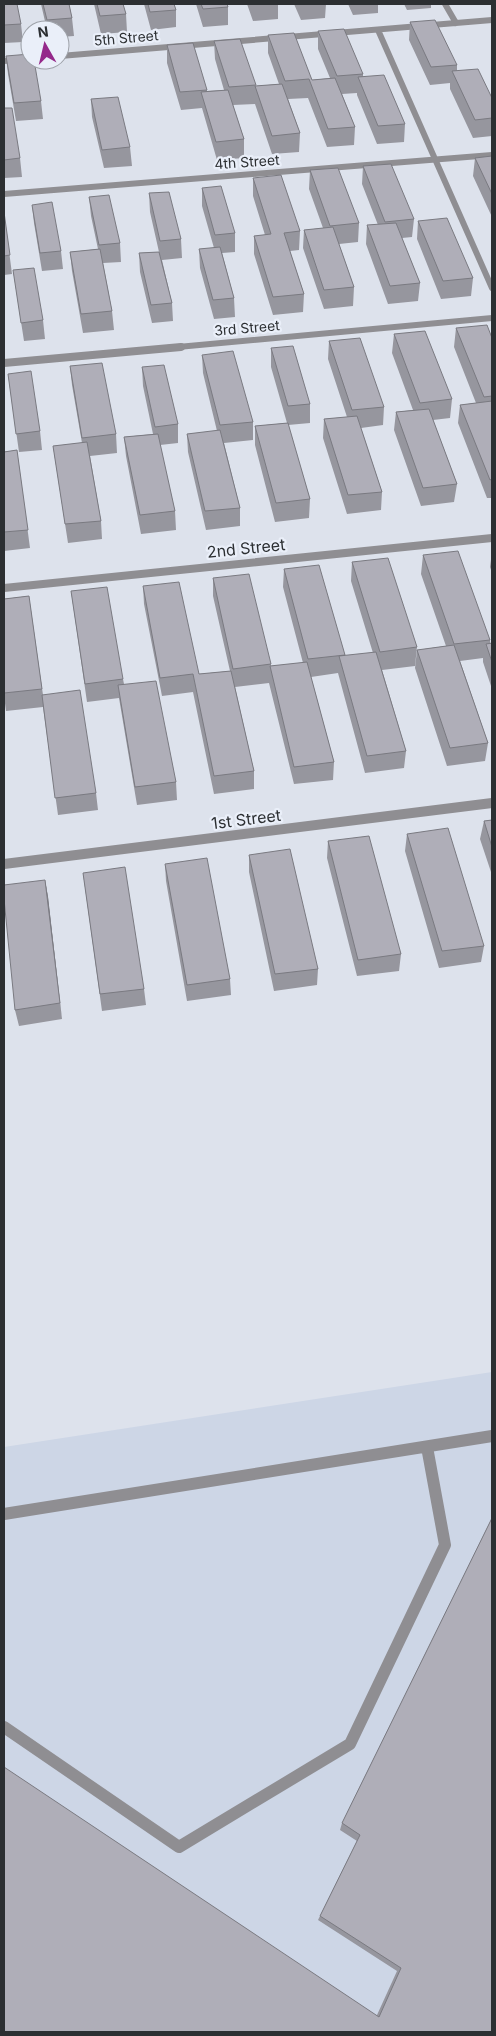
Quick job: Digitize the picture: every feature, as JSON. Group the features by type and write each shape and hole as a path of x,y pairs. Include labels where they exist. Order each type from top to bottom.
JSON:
{"lane":[{"path":"445,4 456,23"},
{"name":"5th Street","path":"70,55 492,20"},
{"path":"378,30 492,288"},
{"path":"4,61 20,59"},
{"name":"4th Street","path":"4,194 492,155"},
{"name":"3rd Street","path":"4,363 492,318"},
{"name":"2nd Street","path":"4,588 492,538"},
{"name":"1st Street","path":"4,864 492,803"},
{"path":"4,1514 492,1436"},
{"path":"4,1728 179,1848 350,1744 445,1545 427,1446"}],"shaded area":[{"path":"492,1372 492,2032 4,2032 4,1447"}],"building":[{"path":"4,4 17,4 20,24 4,25"},
{"path":"43,4 69,4 72,18 47,20"},
{"path":"97,4 123,4 126,14 100,16"},
{"path":"148,4 174,4 176,10 150,12"},
{"path":"201,4 227,4 228,7 203,9"},
{"path":"435,20 457,65 431,67 410,22"},
{"path":"344,29 363,74 337,76 318,31"},
{"path":"294,33 312,80 335,78 355,127 328,129 309,79 285,81 268,35"},
{"path":"240,39 256,85 229,87 214,41"},
{"path":"193,43 207,90 180,92 167,45"},
{"path":"20,55 20,70 36,70 41,101 14,103 6,56"},
{"path":"478,69 492,98 492,118 475,120 452,71"},
{"path":"384,75 405,124 378,126 358,77"},
{"path":"282,84 300,133 272,136 255,86"},
{"path":"228,90 244,139 216,142 201,92"},
{"path":"118,97 130,147 102,150 91,99"},
{"path":"4,108 12,108 20,158 4,160"},
{"path":"492,156 492,194 475,158"},
{"path":"391,164 414,219 385,222 363,166"},
{"path":"338,168 359,223 330,226 310,170"},
{"path":"281,175 300,231 284,233 304,294 273,297 254,236 271,234 253,178"},
{"path":"221,186 235,233 215,235 202,188"},
{"path":"169,192 181,239 160,241 149,193"},
{"path":"109,195 120,243 99,245 89,197"},
{"path":"52,202 61,251 40,253 32,205"},
{"path":"4,212 10,255 4,256"},
{"path":"447,218 473,278 443,281 418,221"},
{"path":"396,223 420,283 390,286 367,225"},
{"path":"333,227 354,287 324,290 304,230"},
{"path":"220,247 234,298 213,300 199,249"},
{"path":"100,249 112,311 81,314 70,252"},
{"path":"159,252 172,303 151,305 139,253"},
{"path":"34,268 43,320 21,323 13,270"},
{"path":"487,325 492,338 492,396 484,397 456,328"},
{"path":"425,331 452,399 420,403 394,334"},
{"path":"360,338 384,407 352,410 329,341"},
{"path":"293,346 310,404 288,406 271,348"},
{"path":"233,351 253,422 220,425 202,355"},
{"path":"102,363 116,434 82,438 70,366"},
{"path":"164,365 178,424 155,427 142,367"},
{"path":"31,371 40,431 16,434 8,374"},
{"path":"492,401 492,479 490,480 460,405"},
{"path":"429,409 457,484 423,488 396,412"},
{"path":"357,416 382,492 348,495 324,419"},
{"path":"288,423 310,499 276,503 255,426"},
{"path":"220,430 240,508 205,511 187,434"},
{"path":"158,434 175,511 140,515 124,437"},
{"path":"87,442 101,521 65,524 53,446"},
{"path":"17,450 28,530 4,532 4,452"},
{"path":"458,551 490,640 454,644 423,555"},
{"path":"388,558 417,647 380,652 352,562"},
{"path":"319,565 345,655 308,659 284,569"},
{"path":"249,574 271,664 233,669 213,578"},
{"path":"179,582 199,674 231,671 254,771 214,776 193,674 160,678 143,586"},
{"path":"107,587 123,679 85,684 71,591"},
{"path":"29,596 42,689 4,693 4,599"},
{"path":"492,643 492,662 486,644"},
{"path":"454,645 488,743 450,748 417,650"},
{"path":"376,652 406,751 367,756 339,656"},
{"path":"307,662 334,762 294,767 270,666"},
{"path":"156,681 176,782 135,787 118,685"},
{"path":"80,690 96,793 55,798 42,695"},
{"path":"492,820 492,847 484,821"},
{"path":"448,828 484,946 442,951 407,834"},
{"path":"369,836 401,954 358,960 328,841"},
{"path":"290,849 318,969 275,974 249,855"},
{"path":"207,858 230,979 187,985 165,864"},
{"path":"125,867 144,989 100,994 83,873"},
{"path":"45,880 60,1003 15,1010 4,885"},
{"path":"492,1518 492,2032 4,2032 4,1767 379,2017 401,1968 320,1916 360,1835 342,1823"}]}
